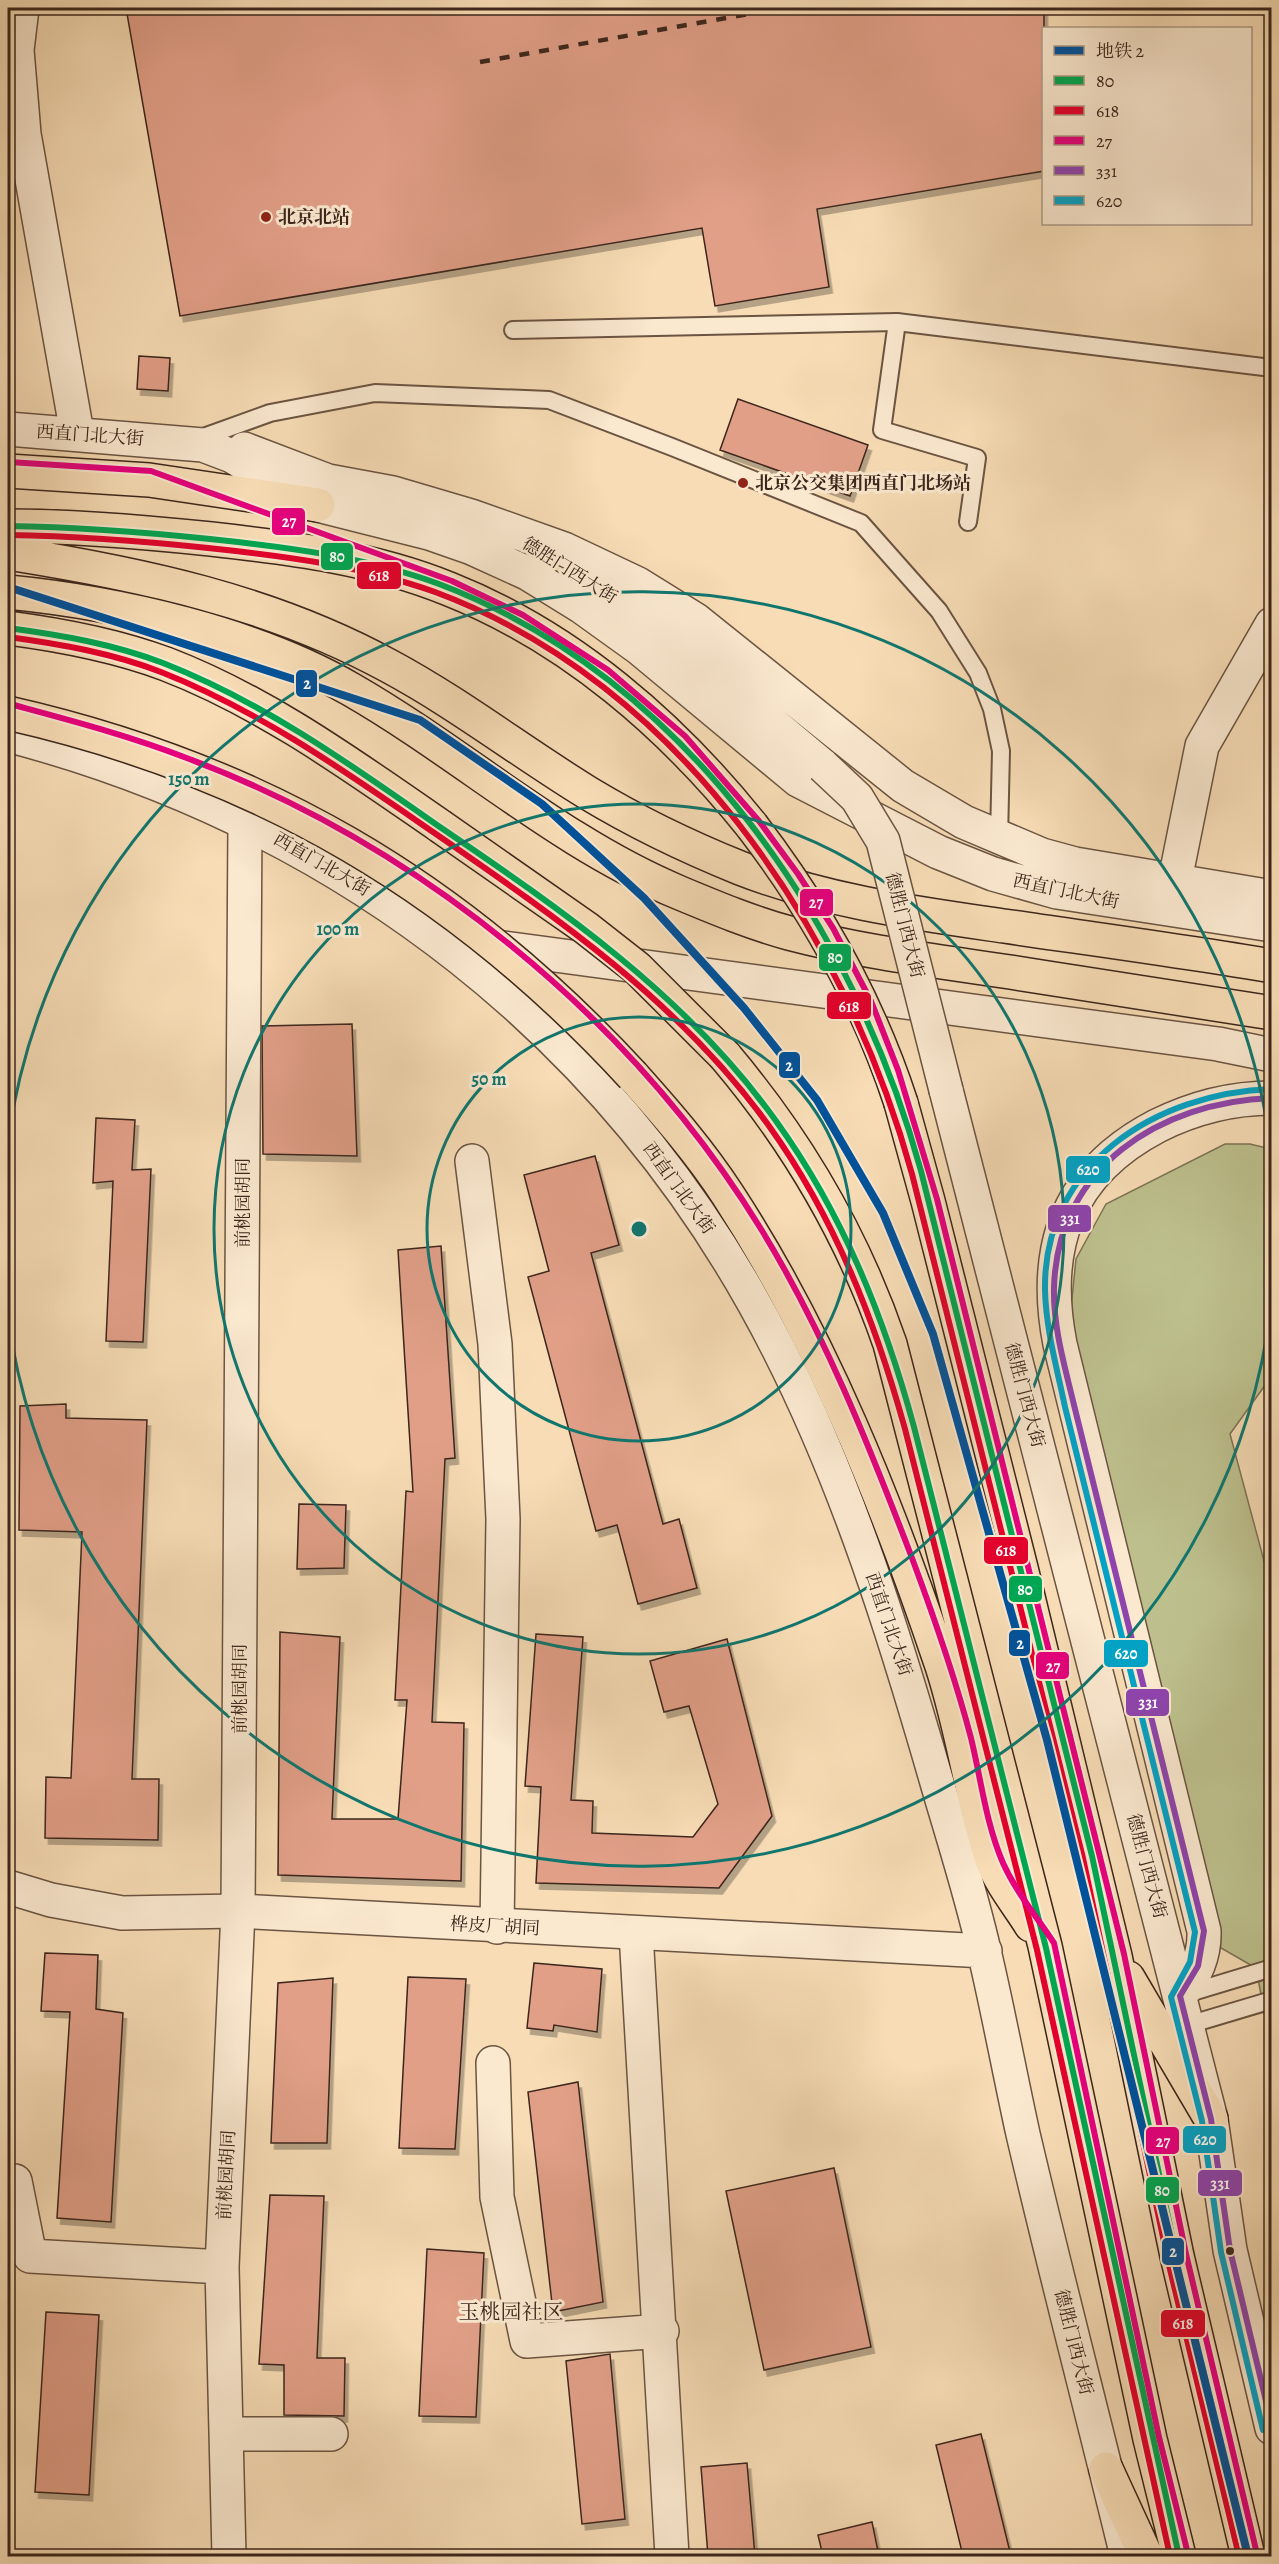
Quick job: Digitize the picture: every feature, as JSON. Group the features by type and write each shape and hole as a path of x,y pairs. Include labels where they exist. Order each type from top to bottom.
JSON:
{"highway":[{"path":"8,471 149,480 318,505"},
{"path":"149,480 476,601 519,623 587,666 671,736 728,796 802,896 846,969 877,1038 901,1103 1021,1568 1114,1956 1176,2256 1248,2556"},
{"path":"8,526 99,529 276,546 363,561 405,573"},
{"path":"8,553 113,570 206,593 264,611 349,646 419,683 621,812 701,851 778,882 822,895 917,913 1272,966"},
{"path":"8,591 103,606 164,619 266,651 319,672 372,702 524,806 599,852 656,882 741,918 789,933 869,949 1263,1013"},
{"path":"8,628 98,643 158,662 198,679 292,728 440,826 621,955 669,998 725,1056 778,1124 816,1184 854,1254 885,1329 917,1444 1045,1946 1150,2439 1179,2556"},
{"path":"8,713 97,735 168,758 252,793 342,838 434,898 491,941 584,1023 682,1133 728,1194 774,1269 820,1358 887,1518 942,1667 993,1861 1010,1894 1045,1946"},
{"path":"1232,960 1272,962"},
{"path":"1114,1956 1211,2119"},
{"path":"1106,2469 1146,2556"}],"street":[{"path":"22,8 18,60 23,167 77,433"},
{"name":"西直门北大街","path":"8,429 189,442 223,452 291,494 318,505 362,514 440,537 483,553 531,576 596,617 639,648 798,780 959,862 1004,878 1065,894 1272,925"},
{"path":"189,442 252,451 328,481 423,501 564,549 603,566 679,609 890,777 926,802 999,838 1069,863 1272,897"},
{"name":"德胜门西大街","path":"510,531 591,580 665,634 823,766 857,798 883,841 1211,2119 1230,2250 1272,2428"},
{"path":"1174,880 1202,746 1272,624"},
{"name":"西直门北大街","path":"8,735 148,779 245,821 343,875 435,938 553,1041 622,1112 684,1192 760,1314 824,1449 907,1675 985,1951"},
{"name":"前桃园胡同","path":"230,2556 222,2267 238,1911 245,821"},
{"path":"435,938 1218,1044 1272,1055"},
{"path":"1184,2010 1198,1966 1204,1931 1060,1344 1055,1306 1055,1271 1067,1216 1087,1180 1105,1161 1140,1136 1187,1112 1230,1101 1272,1098"},
{"path":"472,1161 495,1344 502,1519 497,1927"},
{"name":"桦皮厂胡同","path":"8,1887 51,1900 123,1913 238,1911 497,1927 985,1951"},
{"path":"636,1934 662,2331 672,2556"},
{"name":"德胜门西大街","path":"985,1951 1024,2135 1126,2556"},
{"path":"493,2063 497,2197 527,2341 662,2331"},
{"path":"8,2180 15,2181 30,2256 222,2267"},
{"path":"226,2434 330,2434"}],"lane":[{"path":"897,322 882,430 977,458 968,522"},
{"path":"513,330 897,322 1272,368"},
{"path":"189,442 270,413 375,393 549,400 861,524 939,610 978,673 992,709 1001,751 999,838"},
{"path":"1184,2010 1272,1968"},
{"path":"1184,2010 1272,2000"}],"green space":[{"path":"1225,1144 1250,1144 1271,1149 1271,1377 1230,1434 1271,1587 1271,2048 1256,1968 1214,1944 1069,1328 1076,1259 1106,1204"}],"building":[{"path":"126,8 1044,8 1042,171 817,209 829,287 715,306 702,228 180,316"},
{"path":"139,356 170,358 168,391 137,389"},
{"path":"738,399 868,445 850,496 720,450"},
{"path":"352,1024 357,1156 263,1154 262,1026"},
{"path":"96,1118 135,1120 132,1170 151,1169 143,1342 106,1341 113,1181 93,1183"},
{"path":"595,1156 619,1245 591,1253 663,1524 679,1519 697,1588 638,1604 617,1525 596,1531 528,1277 549,1271 524,1175"},
{"path":"441,1246 455,1458 445,1459 432,1722 464,1723 461,1881 278,1875 280,1632 340,1637 332,1819 398,1819 407,1700 395,1700 406,1491 413,1492 398,1250"},
{"path":"66,1404 66,1418 147,1420 132,1779 159,1779 158,1840 45,1838 46,1777 71,1778 82,1532 19,1530 20,1406"},
{"path":"299,1504 346,1505 344,1568 297,1569"},
{"path":"536,1634 583,1637 571,1800 593,1801 592,1833 693,1837 718,1804 689,1706 664,1712 650,1661 727,1639 772,1816 719,1888 536,1883 541,1787 525,1786"},
{"path":"45,1953 98,1955 96,2009 123,2013 111,2222 57,2218 70,2012 41,2011"},
{"path":"534,1963 602,1969 597,2032 554,2025 553,2031 527,2028"},
{"path":"408,1977 466,1979 455,2149 399,2148"},
{"path":"333,1978 327,2143 271,2143 278,1983"},
{"path":"578,2082 603,2302 553,2312 528,2092"},
{"path":"834,2168 871,2347 764,2370 726,2191"},
{"path":"270,2195 324,2196 317,2358 345,2358 344,2416 284,2415 284,2365 259,2364"},
{"path":"427,2249 484,2253 476,2417 419,2416"},
{"path":"46,2312 99,2315 89,2495 35,2492"},
{"path":"610,2354 625,2519 582,2524 566,2361"},
{"path":"981,2434 1011,2556 963,2556 936,2445"},
{"path":"747,2463 755,2556 708,2556 701,2467"},
{"path":"872,2522 879,2556 823,2556 818,2535"}],"railway":[{"path":"480,62 782,8"}],"metro line":[{"name":"2","path":"8,587 420,720 542,804 644,898 744,1008 817,1100 883,1213 933,1334 1047,1740 1248,2556"}],"transit line":[{"name":"27","path":"9,462 151,471 452,581 523,615 608,670 685,736 759,821 798,874 833,928 871,1001 898,1070 937,1199 1124,1954 1186,2254 1257,2554"},
{"name":"80","path":"8,526 135,532 326,554 383,567 439,584 528,626 609,681 683,746 748,820 804,902 852,988 891,1079 921,1171 1092,1856 1177,2259 1248,2556"},
{"name":"618","path":"8,535 158,543 323,563 380,575 435,592 523,633 603,687 676,752 740,826 796,907 844,993 882,1083 912,1174 1083,1858 1168,2261 1239,2556"},
{"name":"80","path":"8,628 87,641 125,650 163,663 236,696 271,715 372,779 576,923 663,995 741,1076 800,1156 841,1230 875,1306 914,1427 1046,1948 1179,2556"},
{"name":"618","path":"8,637 86,650 161,672 268,724 368,787 525,896 614,964 656,1001 734,1081 793,1161 833,1234 866,1310 905,1429 1037,1950 1170,2556"},
{"name":"27","path":"10,704 98,728 163,749 271,794 354,838 435,888 511,946 583,1009 648,1078 708,1151 761,1229 805,1308 844,1390 912,1558 958,1692 971,1738 988,1817 1003,1863 1020,1894 1054,1943 1159,2437 1188,2554"},
{"name":"620","path":"1263,2430 1221,2252 1202,2121 1171,1997 1190,1962 1195,1932 1065,1407 1050,1334 1045,1290 1049,1245 1063,1206 1085,1172 1114,1144 1149,1121 1187,1104 1229,1094 1272,1089"},
{"name":"331","path":"1272,1098 1231,1102 1191,1112 1155,1128 1122,1149 1095,1176 1074,1208 1060,1245 1054,1288 1055,1317 1063,1362 1204,1931 1198,1966 1180,1996 1211,2119 1230,2250 1272,2426"}],"place":[{"name":"北京北站","path":"266,217"},
{"name":"北京公交集团西直门北场站","path":"743,483"}],"district":[{"name":"玉桃园社区","path":"511,2312"}]}
